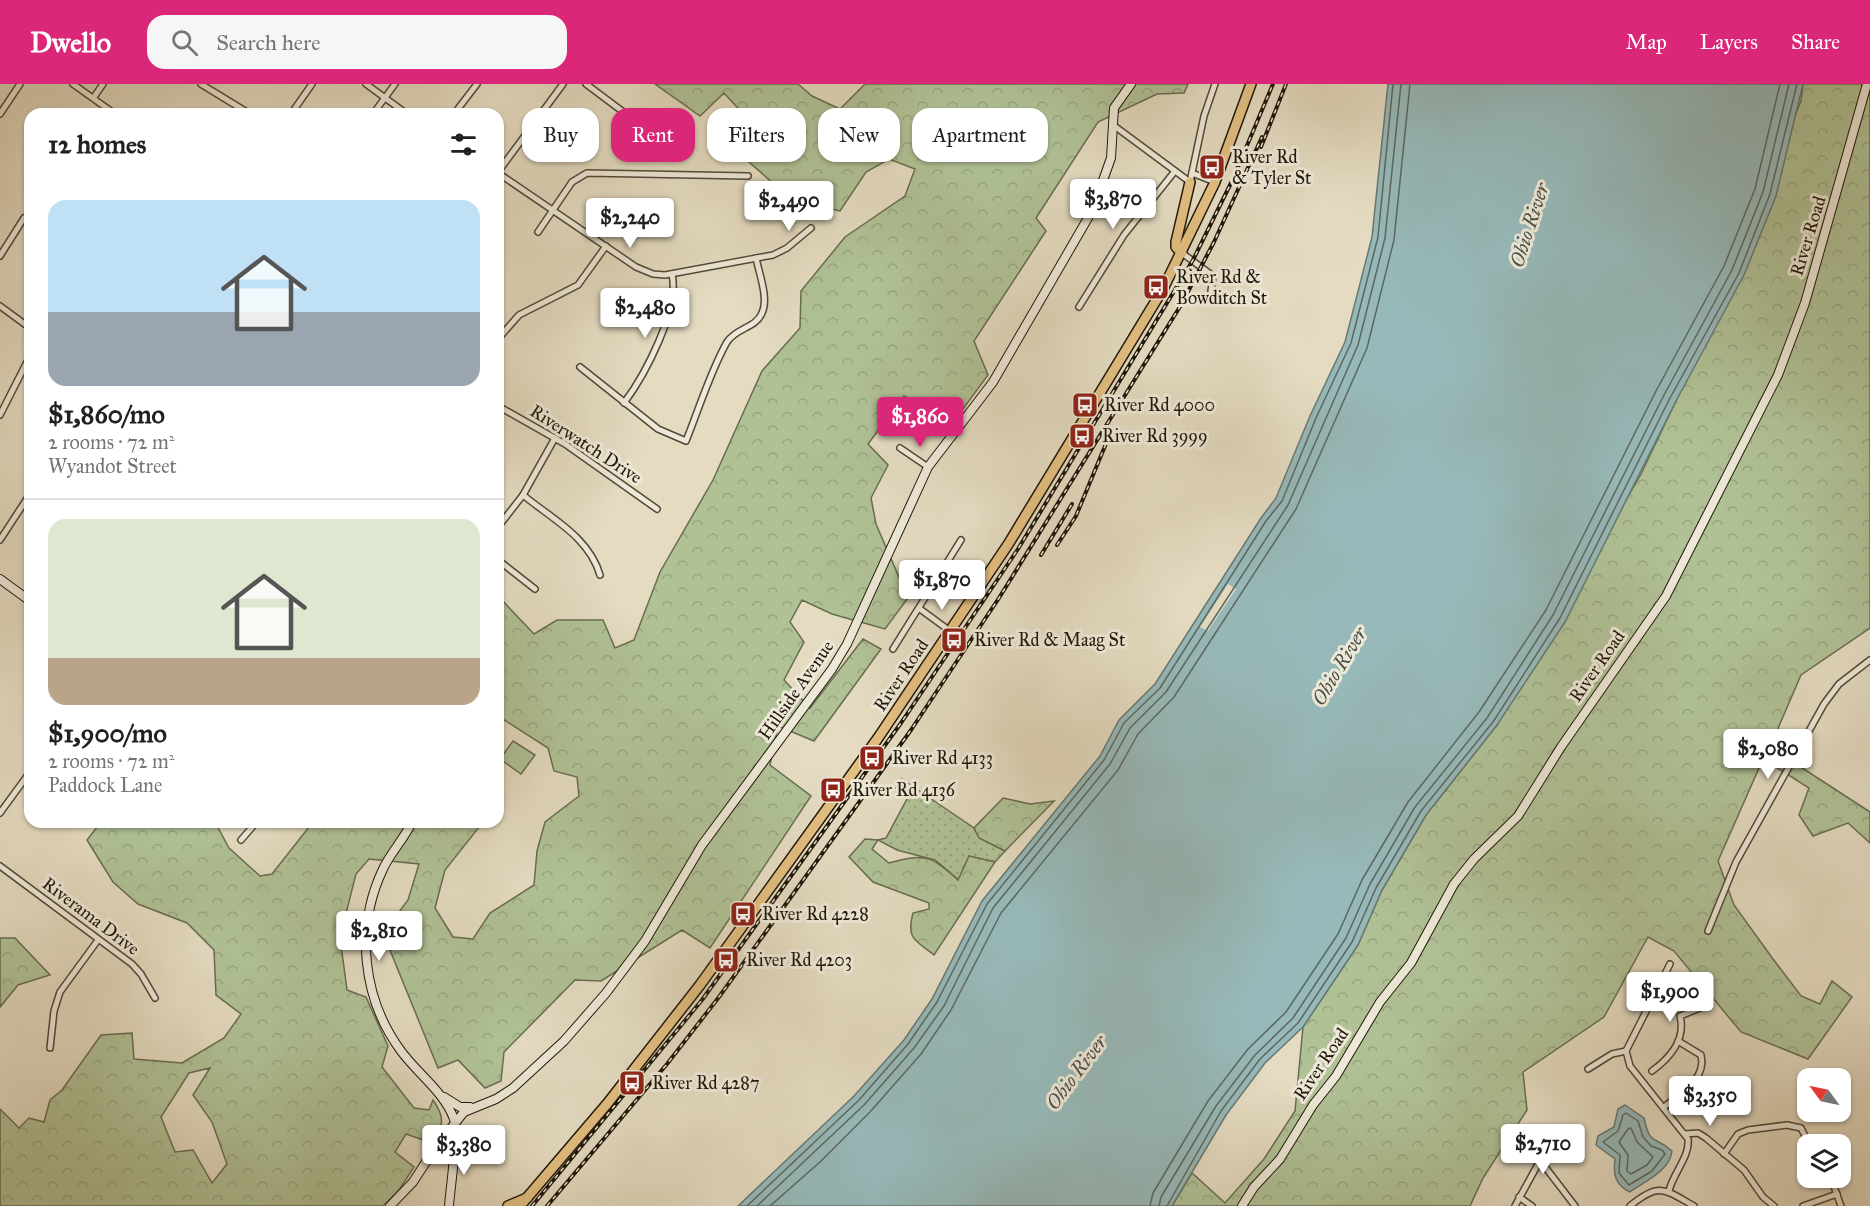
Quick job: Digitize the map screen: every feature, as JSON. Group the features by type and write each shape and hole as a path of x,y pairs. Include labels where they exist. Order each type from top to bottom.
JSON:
{"main road":[{"name":"River Road","path":"520,1206 607,1104 700,985 878,738 950,632 1056,468 1182,253 1215,182 1251,84"},
{"path":"1182,253 1176,247 1176,242 1191,178"},
{"path":"508,1206 528,1198"}],"street":[{"path":"0,114 20,84"},
{"path":"73,84 108,108"},
{"path":"94,97 103,84"},
{"path":"201,84 235,108"},
{"path":"295,108 312,84"},
{"path":"366,84 399,108"},
{"path":"378,108 395,84"},
{"path":"459,108 477,84"},
{"path":"504,165 564,84"},
{"path":"586,84 618,108"},
{"name":"Hillside Avenue","path":"390,1206 413,1182 441,1140 470,1107 504,1094 564,1041 606,993 645,942 702,845 840,658 928,467 993,382 1083,229 1108,170 1114,108 1131,84"},
{"path":"1191,178 1204,116 1215,84"},
{"name":"River Road","path":"1242,1206 1254,1187 1280,1159 1313,1105 1336,1076 1380,1002 1411,963 1454,884 1474,859 1518,816 1561,747 1666,596 1778,375 1808,292 1867,84"},
{"path":"1113,126 1175,171 1191,178 1215,182"},
{"path":"1079,307 1124,235 1175,171"},
{"path":"538,232 572,182 582,175 593,172 748,176"},
{"path":"504,177 646,272 672,274 756,258 787,248 811,228"},
{"path":"0,256 24,218"},
{"path":"504,332 519,315 578,285 606,246"},
{"path":"1182,253 1213,276 1211,291"},
{"path":"580,367 658,429 686,441 727,343 740,330 755,323 763,312 764,303 756,258"},
{"path":"624,403 640,380 669,310 673,294 672,274"},
{"path":"0,306 24,324"},
{"path":"0,415 24,368"},
{"name":"Riverwatch Drive","path":"504,409 555,438 657,510"},
{"path":"504,519 523,495 555,438"},
{"path":"900,448 928,467"},
{"path":"523,495 583,543 594,558 600,575"},
{"path":"0,540 23,505"},
{"path":"893,650 961,540"},
{"path":"504,565 535,590"},
{"path":"0,579 24,597"},
{"path":"920,609 950,632"},
{"path":"1708,931 1736,862 1824,705 1839,684 1870,660"},
{"path":"0,813 24,780"},
{"path":"241,840 251,828"},
{"path":"408,828 385,865 372,897 366,931 367,966 376,1006 388,1031 405,1057 440,1094 453,1104 470,1107"},
{"name":"Riverama Drive","path":"0,866 137,969 155,998"},
{"path":"50,1048 54,1011 60,992 98,940"},
{"path":"1669,1191 1672,1177 1688,1152 1685,1134 1630,1066 1626,1052 1670,964"},
{"path":"1652,1071 1665,1061 1678,1041 1682,1027 1680,1016 1705,1006"},
{"path":"1664,1107 1696,1079 1702,1065 1701,1055 1678,1041"},
{"path":"1588,1069 1612,1054 1626,1052"},
{"path":"440,1094 456,1121 449,1206"},
{"path":"1724,1154 1738,1134 1769,1126 1801,1128 1804,1134"},
{"path":"1685,1134 1701,1135 1747,1173 1763,1197 1774,1206"},
{"path":"1515,1206 1539,1159 1554,1136"},
{"path":"441,1140 454,1145"},
{"path":"1539,1159 1575,1206"},
{"path":"1834,1188 1841,1206"},
{"path":"1630,1206 1647,1193 1669,1191 1694,1206"},
{"path":"1803,1206 1836,1194"},
{"path":"1519,1197 1532,1206"}],"green space":[{"path":"655,84 798,84 812,96 838,108 818,108 818,162 884,162 866,172 840,211 791,199 749,162 806,162 806,108 738,108 724,93 700,116 695,112 695,108 689,108"},
{"path":"865,84 1188,84 1184,93 1157,94 1098,122 1036,218 1046,231 974,341 988,375 957,417 936,415 904,396 868,444 888,465 871,498 876,524 908,598 885,629 832,614 802,600 790,622 804,642 784,680 810,708 863,639 881,649 814,741 778,726 770,765 811,796 710,948 682,930 601,981 575,980 504,1052 501,1081 485,1088 458,1060 438,1068 383,933 408,900 419,864 369,859 356,874 340,937 347,990 366,997 388,1046 382,1067 414,1108 429,1110 433,1100 440,1112 442,1122 432,1143 406,1134 395,1152 414,1167 399,1190 383,1206 0,1206 0,1109 19,1128 29,1118 44,1122 50,1100 62,1090 101,1035 132,1033 134,1059 182,1063 224,1038 241,1014 216,995 214,950 187,923 138,904 113,882 87,840 96,828 218,828 229,848 260,876 272,874 308,828 478,828 445,870 435,908 453,937 473,939 490,913 534,885 537,851 545,822 579,796 577,777 554,771 548,748 504,720 504,602 534,634 557,620 603,620 615,648 634,640 660,572 713,480 762,371 800,328 801,291 845,237 905,196 915,169 897,162 900,162 900,108 841,108","holes":["210,1068 193,1095 212,1122 227,1164 212,1183 193,1150 175,1152 161,1117 189,1073"]},
{"path":"1803,84 1870,84 1870,628 1801,675 1770,747 1870,812 1870,843 1848,823 1813,836 1799,815 1809,788 1763,759 1718,861 1734,905 1801,996 1820,1004 1832,981 1852,997 1808,1059 1741,1032 1674,951 1648,937 1604,1017 1523,1072 1527,1110 1483,1178 1470,1206 1172,1206 1192,1173 1225,1203 1264,1159 1295,1111 1303,1027 1358,945 1382,890 1426,815 1497,725 1641,474 1676,401 1801,101"},
{"path":"513,741 535,755 521,774 504,762 504,753"},
{"path":"902,779 974,828 980,838 1005,851 995,862 969,856 959,880 935,860 897,850 878,840 886,838 908,797 901,787 896,788"},
{"path":"1003,798 1030,804 1054,801 1005,851 979,838 974,828"},
{"path":"865,839 878,840 872,849 889,863 911,858 926,858 940,865 958,880 969,856 995,862 934,955 917,942 911,928 913,913 929,909 929,903 873,882 849,857"},
{"path":"0,938 15,938 50,975 18,985 0,1007"}],"water":[{"name":"Ohio River","path":"1388,84 1803,84 1776,196 1744,275 1676,401 1565,622 1497,725 1426,815 1382,890 1358,945 1303,1027 1265,1063 1226,1115 1172,1206 738,1206 854,1096 904,1040 932,999 982,901 1100,756 1119,720 1155,684 1276,498 1310,416 1345,342 1372,237"},
{"path":"1625,1105 1644,1118 1651,1137 1672,1151 1662,1170 1630,1192 1621,1186 1616,1178 1615,1159 1596,1145 1598,1136 1614,1127 1618,1109"}],"pier":[{"path":"1228,584 1236,589 1208,631 1200,627"}],"railway":[{"path":"532,1206 702,1000 901,723 1018,549 1193,260 1232,181 1273,84"},
{"path":"1261,147 1286,84"},
{"path":"547,1206 667,1064 719,997 911,730 999,598 1181,305 1214,242 1262,137"},
{"path":"1057,545 1076,516 1110,434"},
{"path":"1041,555 1072,504"}],"place":[{"name":"River Rd & Tyler St","path":"1212,167"},
{"name":"River Rd & Bowditch St","path":"1156,287"},
{"name":"River Rd 4000","path":"1085,405"},
{"name":"River Rd 3999","path":"1082,436"},
{"name":"River Rd & Maag St","path":"954,640"},
{"name":"River Rd 4133","path":"872,758"},
{"name":"River Rd 4136","path":"833,790"},
{"name":"River Rd 4228","path":"743,914"},
{"name":"River Rd 4203","path":"726,960"},
{"name":"River Rd 4287","path":"632,1083"}]}
